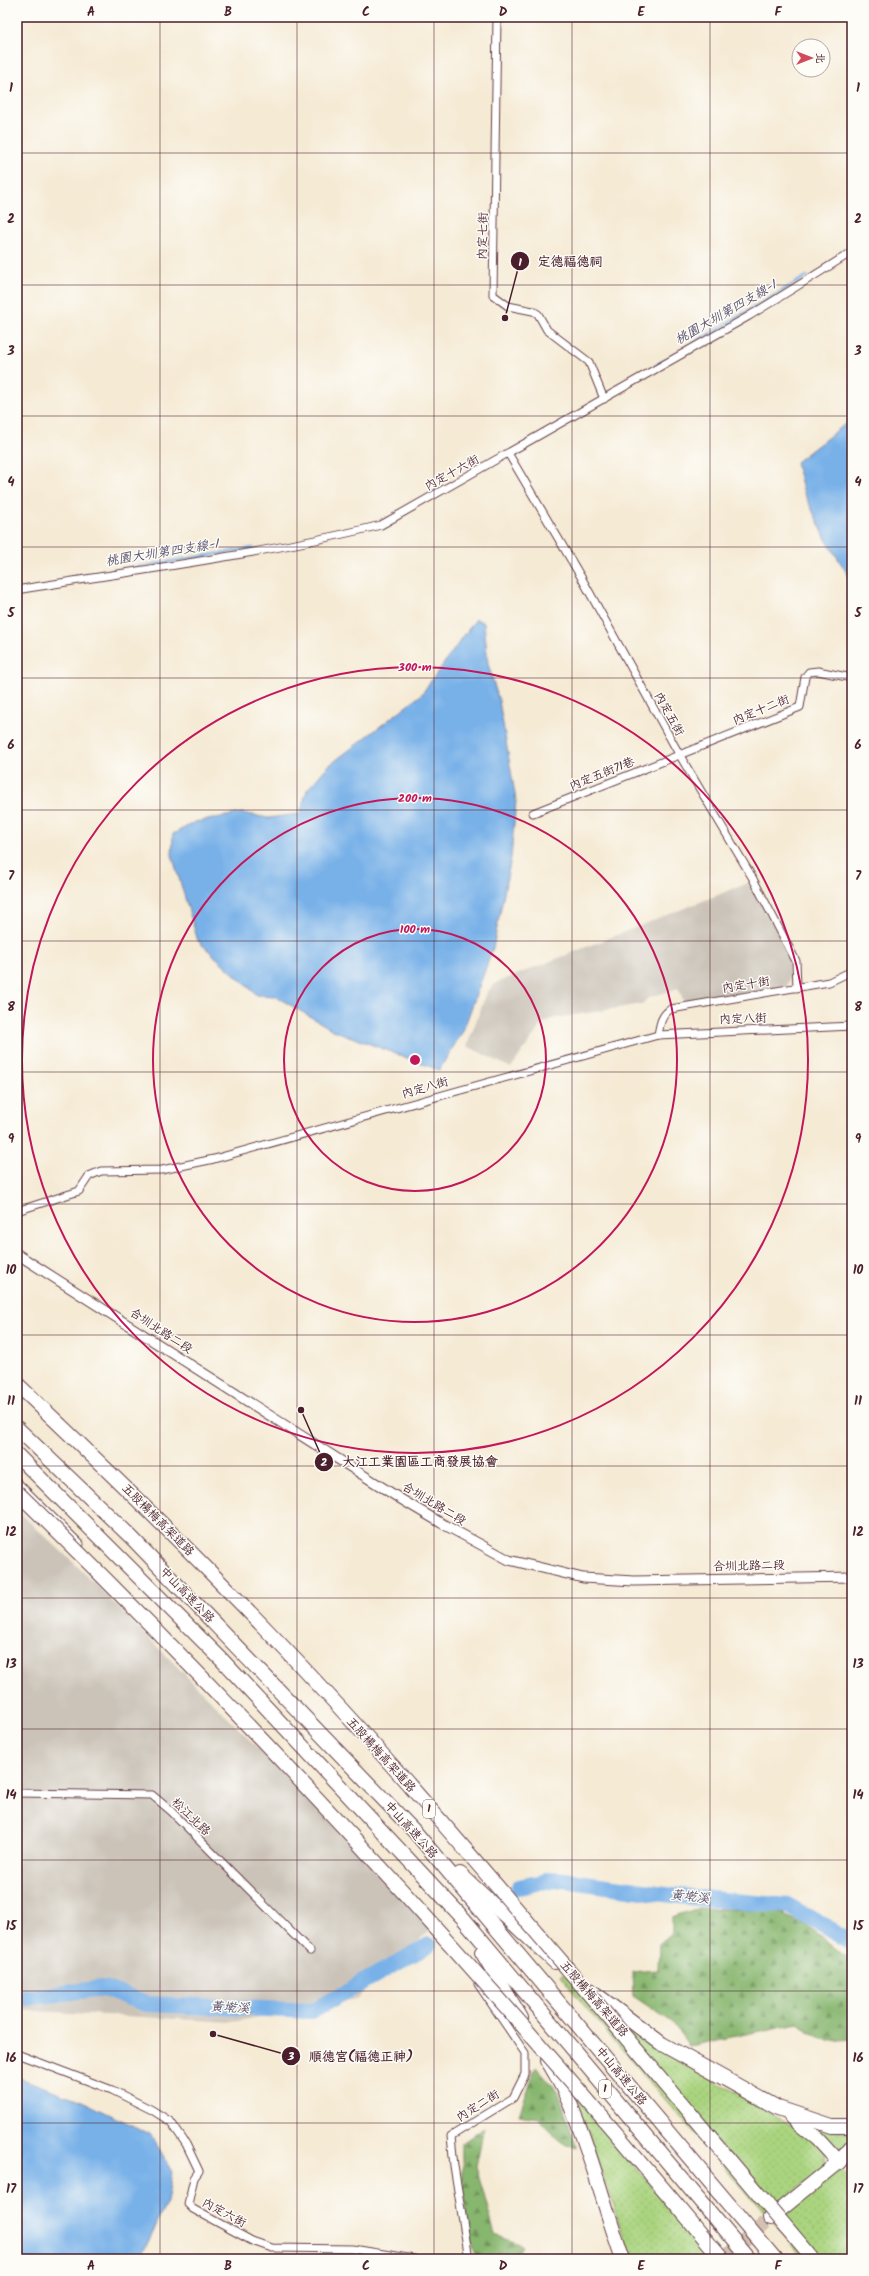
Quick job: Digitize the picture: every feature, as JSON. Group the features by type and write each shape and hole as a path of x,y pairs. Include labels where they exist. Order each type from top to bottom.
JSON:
{"highway":[{"name":"五股楊梅高架道路","path":"17,1384 168,1528 316,1682 390,1764 631,2043 813,2259"},
{"name":"中山高速公路","path":"17,1428 131,1537 415,1832 775,2259"},
{"name":"中山高速公路","path":"17,1455 222,1659 463,1918 749,2259"},
{"name":"1","path":"17,1492 213,1686 422,1912 636,2155 722,2259"},
{"path":"415,1832 572,1978 662,2044 778,2108 845,2160"},
{"path":"463,1918 517,2012 561,2081 591,2161 623,2259"},
{"path":"778,2108 832,2126 852,2126"},
{"path":"770,2218 845,2160 852,2147"}],"street":[{"name":"內定七街","path":"497,17 493,294 508,306 533,311 538,314 547,330 589,362 604,399"},
{"name":"內定十六街","path":"17,590 230,556 334,537 381,526 749,316 852,252"},
{"name":"內定五街","path":"508,454 581,577 679,754 752,877 796,961 797,988"},
{"name":"內定十二街","path":"679,754 800,707 805,677 809,672 818,670 852,678"},
{"name":"內定五街71巷","path":"533,813 679,754"},
{"name":"內定十街","path":"658,1035 665,1013 671,1009 829,982 852,971"},
{"name":"內定八街","path":"17,1211 79,1191 89,1176 101,1171 162,1170 214,1159 658,1035 852,1026"},
{"name":"合圳北路二段","path":"17,1254 405,1501 441,1523 509,1560 583,1578 634,1581 852,1577"},
{"name":"內定二街","path":"17,1482 219,1688 388,1865 513,2033 525,2053 525,2074 513,2098 478,2118 451,2136 454,2166 469,2259"},
{"name":"松江北路","path":"17,1793 152,1796 171,1812 310,1951"},
{"name":"內定六街","path":"17,2054 112,2090 152,2110 171,2122 186,2144 199,2170 194,2178 188,2204 193,2209 252,2241 272,2248 353,2249 414,2259"}],"shaded area":[{"path":"748,883 790,953 789,982 786,987 685,1004 678,988 648,998 642,1004 551,1019 541,1025 511,1068 467,1046 487,992 496,983"},
{"path":"17,1510 77,1566 435,1926 356,1999 232,2022 17,2010"}],"green space":[{"path":"699,1908 775,1911 804,1924 852,1961 852,2039 828,2041 798,2023 689,2046 672,2022 633,1996 632,1972 658,1970 659,1944 672,1933 672,1917"},
{"path":"562,1974 669,2054 805,2133 825,2152 826,2166 765,2213 612,2039 560,1976"},
{"path":"536,2067 559,2094 577,2148 567,2146 538,2118 519,2115"},
{"path":"569,2087 713,2259 631,2259 589,2135"},
{"path":"484,2128 476,2166 495,2235 522,2245 513,2259 476,2259 467,2216 462,2143"},
{"path":"817,2129 852,2132 852,2143 840,2147 832,2146 815,2131"},
{"path":"839,2170 849,2176 852,2183 852,2259 803,2259 773,2222"}],"water":[{"path":"852,419 852,581 827,541 804,493 796,462"},
{"path":"476,619 484,623 488,664 499,701 516,800 511,858 493,948 463,1031 439,1070 333,1030 275,996 257,995 198,941 172,855 173,834 195,822 242,813 268,818 300,814 307,790 327,767 421,695"},
{"path":"17,2077 82,2101 150,2134 172,2172 167,2202 140,2259 17,2259"}],"waterway":[{"name":"桃園大圳第四支線-1","path":"655,366 807,276"},
{"name":"桃園大圳第四支線-1","path":"65,579 253,548"},
{"name":"黃墘溪","path":"519,1887 556,1879 679,1896 789,1906 852,1942"},
{"name":"黃墘溪","path":"17,1999 104,1988 146,2004 312,2011 429,1945"}],"tunnel":[{"path":"722,2259 770,2218"}],"place":[{"name":"定德福德祠","path":"505,318"},
{"name":"大江工業園區工商發展協會","path":"301,1410"},
{"name":"順德宮(福德正神)","path":"213,2034"}]}
